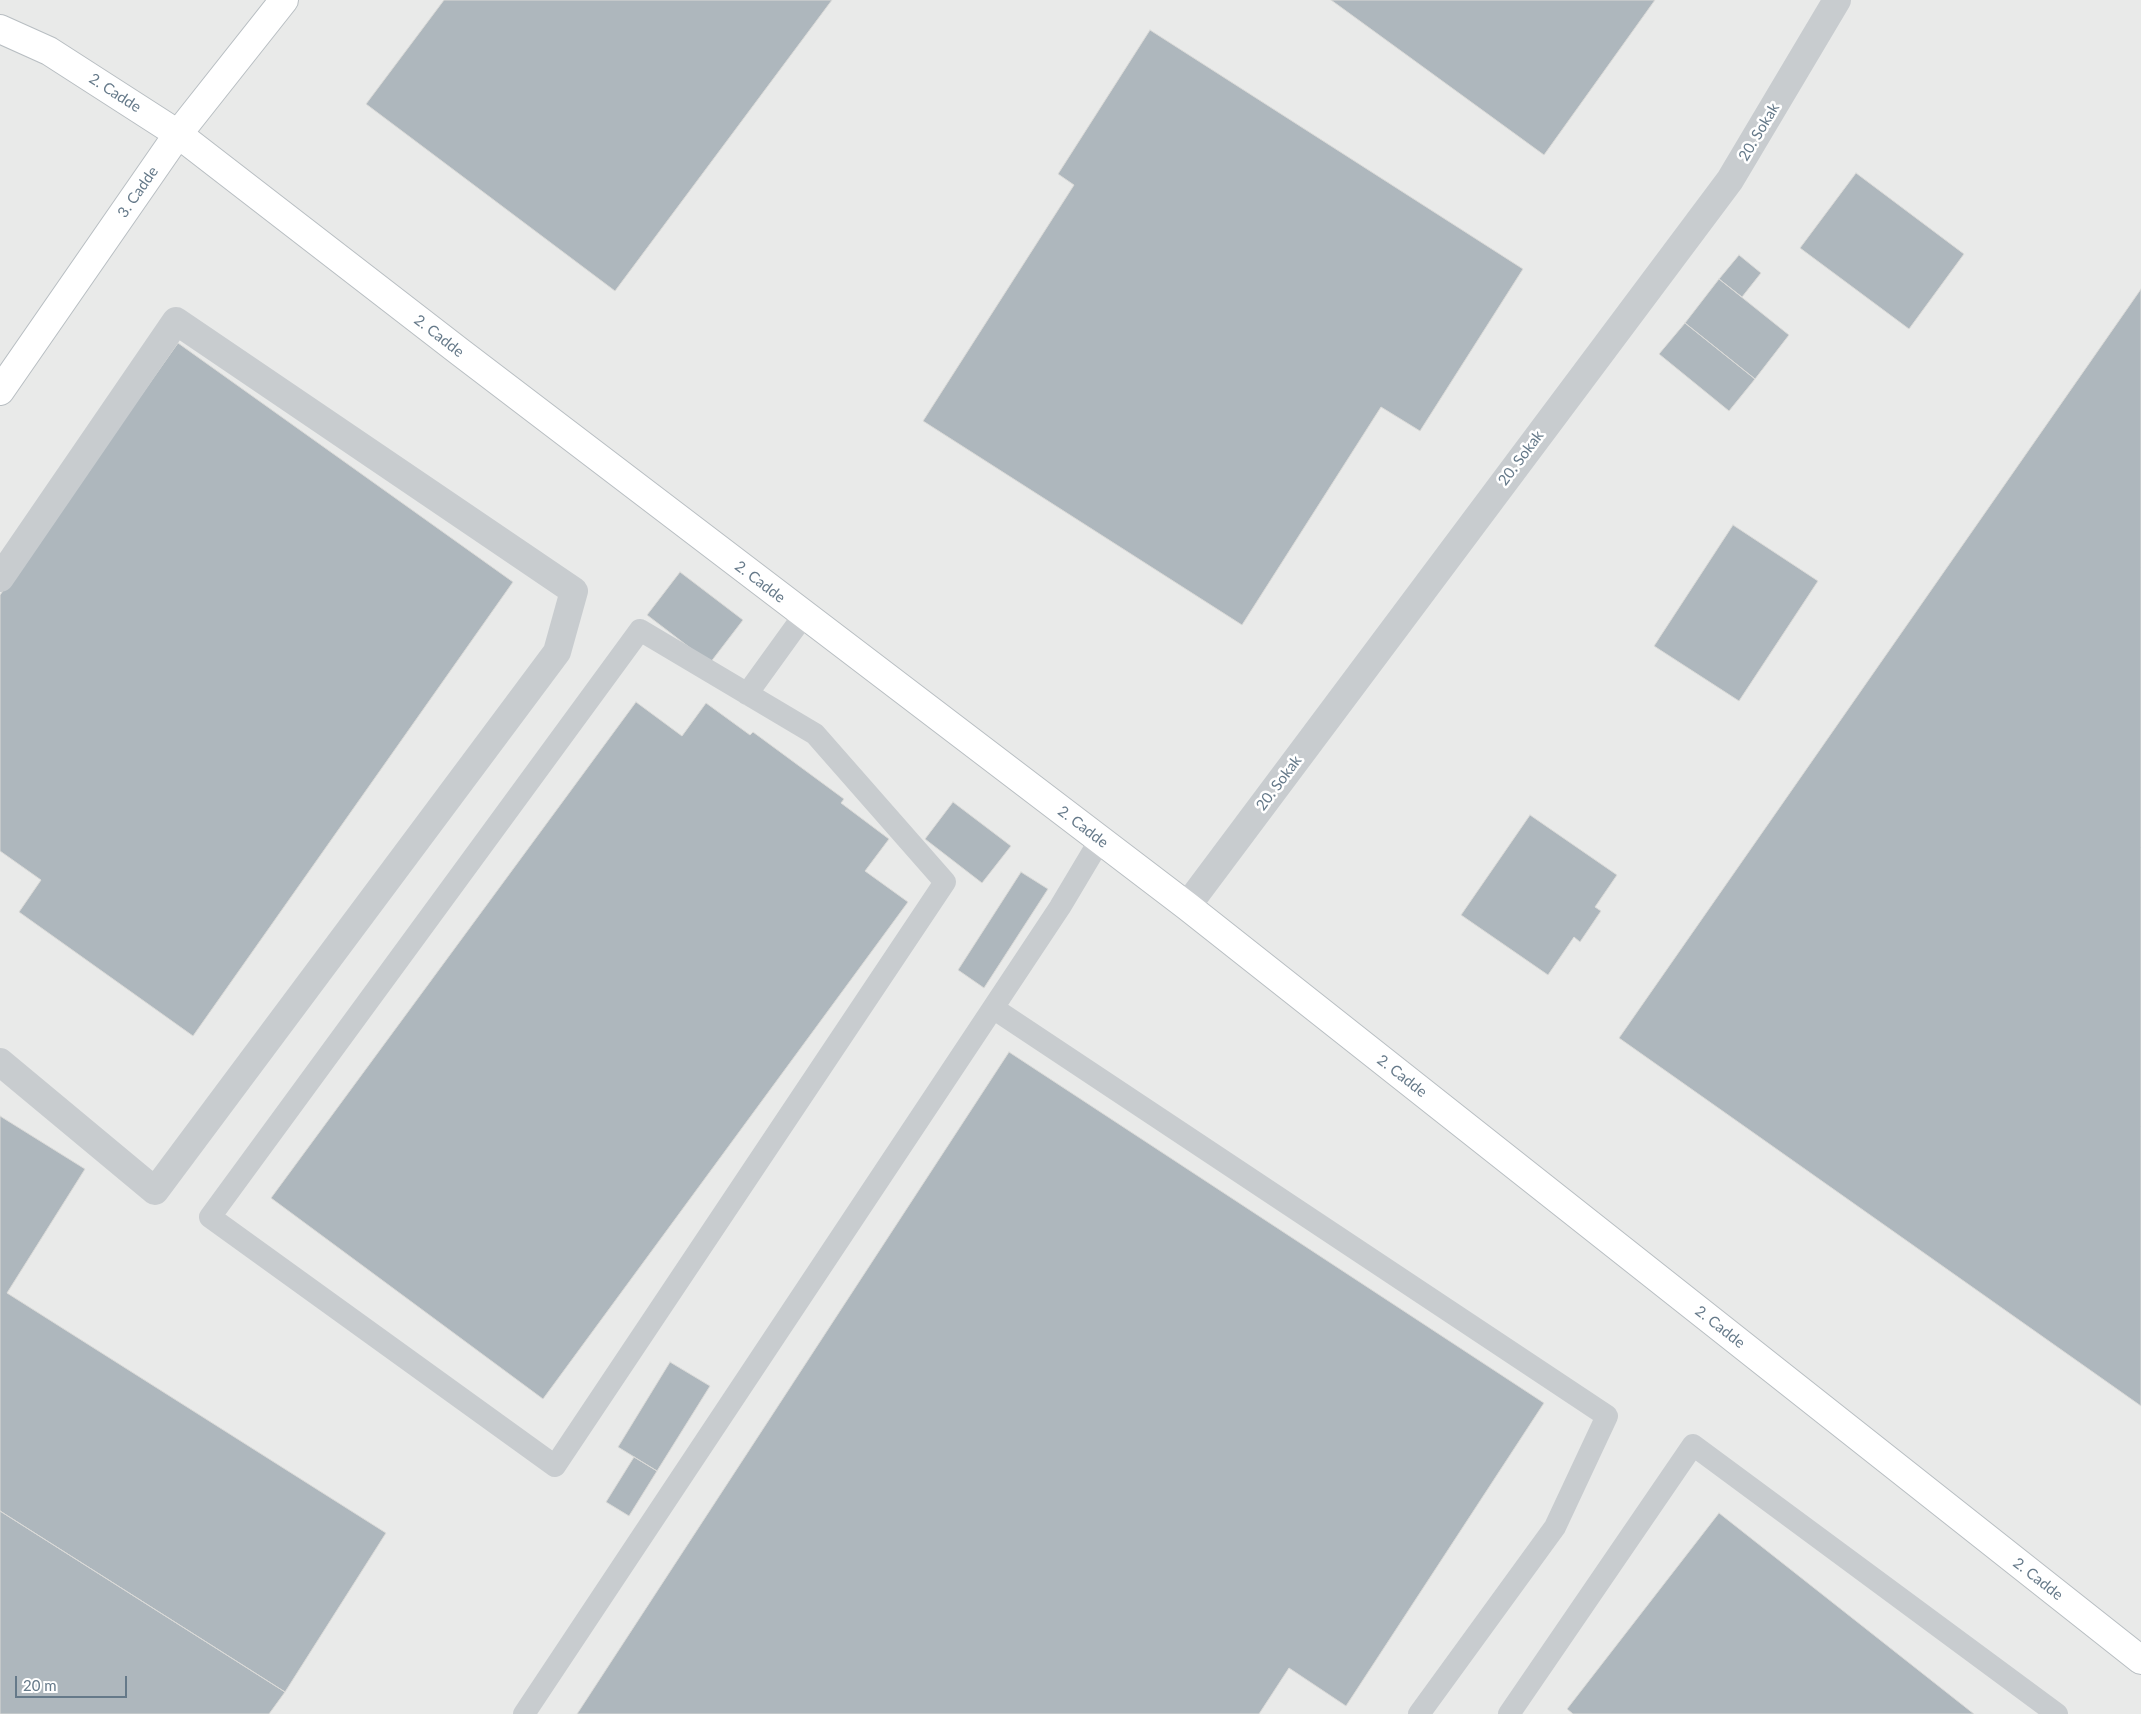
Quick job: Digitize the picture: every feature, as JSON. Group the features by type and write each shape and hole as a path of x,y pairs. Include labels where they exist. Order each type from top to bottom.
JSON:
{"street":[{"name":"3. Cadde","path":"0,391 178,134 284,0"},
{"name":"20. Sokak","path":"1187,906 1730,180 1837,0"},
{"name":"2. Cadde","path":"0,29 49,50 178,134 804,615 1187,906 2141,1660"},
{"path":"0,578 176,321 574,591 557,652 155,1190 0,1062"}],"lane":[{"path":"747,694 804,615"},
{"path":"640,630 747,694 815,734 945,882 555,1466 210,1216 640,630"},
{"path":"524,1714 993,1008 1060,906 1100,840"},
{"path":"993,1008 1607,1416 1555,1527 1419,1714"},
{"path":"1509,1714 1693,1446 2043,1710"}],"shaded area":[{"path":"0,0 2141,0 2141,1714 0,1714"}],"building":[{"path":"444,0 832,0 615,291 366,104"},
{"path":"1331,0 1655,0 1544,155"},
{"path":"1150,30 1523,269 1420,431 1381,407 1242,625 923,421 1074,185 1058,174"},
{"path":"1856,173 1964,254 1909,329 1800,248"},
{"path":"1739,255 1761,273 1742,297 1719,279"},
{"path":"1719,279 1789,335 1755,379 1685,323"},
{"path":"2141,289 2141,1406 1619,1038"},
{"path":"1685,323 1755,379 1729,411 1659,354"},
{"path":"178,343 513,582 193,1036 19,912 41,880 0,851 0,595"},
{"path":"1733,525 1818,581 1739,701 1654,646"},
{"path":"680,572 743,620 710,663 647,615"},
{"path":"636,702 682,736 706,703 750,735 753,732 844,799 841,803 889,839 865,871 908,902 543,1399 271,1198"},
{"path":"953,802 1011,846 982,883 925,839"},
{"path":"1530,815 1617,875 1595,907 1601,911 1580,942 1574,937 1548,975 1461,915"},
{"path":"1021,872 1048,889 984,988 958,970"},
{"path":"1009,1052 1544,1403 1346,1706 1289,1668 1259,1714 577,1714"},
{"path":"0,1116 85,1169 7,1293 386,1533 285,1692 0,1511"},
{"path":"670,1362 710,1386 657,1471 618,1447"},
{"path":"634,1457 657,1471 629,1516 606,1502"},
{"path":"0,1511 285,1692 269,1714 0,1714"},
{"path":"1719,1513 1974,1714 1573,1714 1567,1709"}]}
